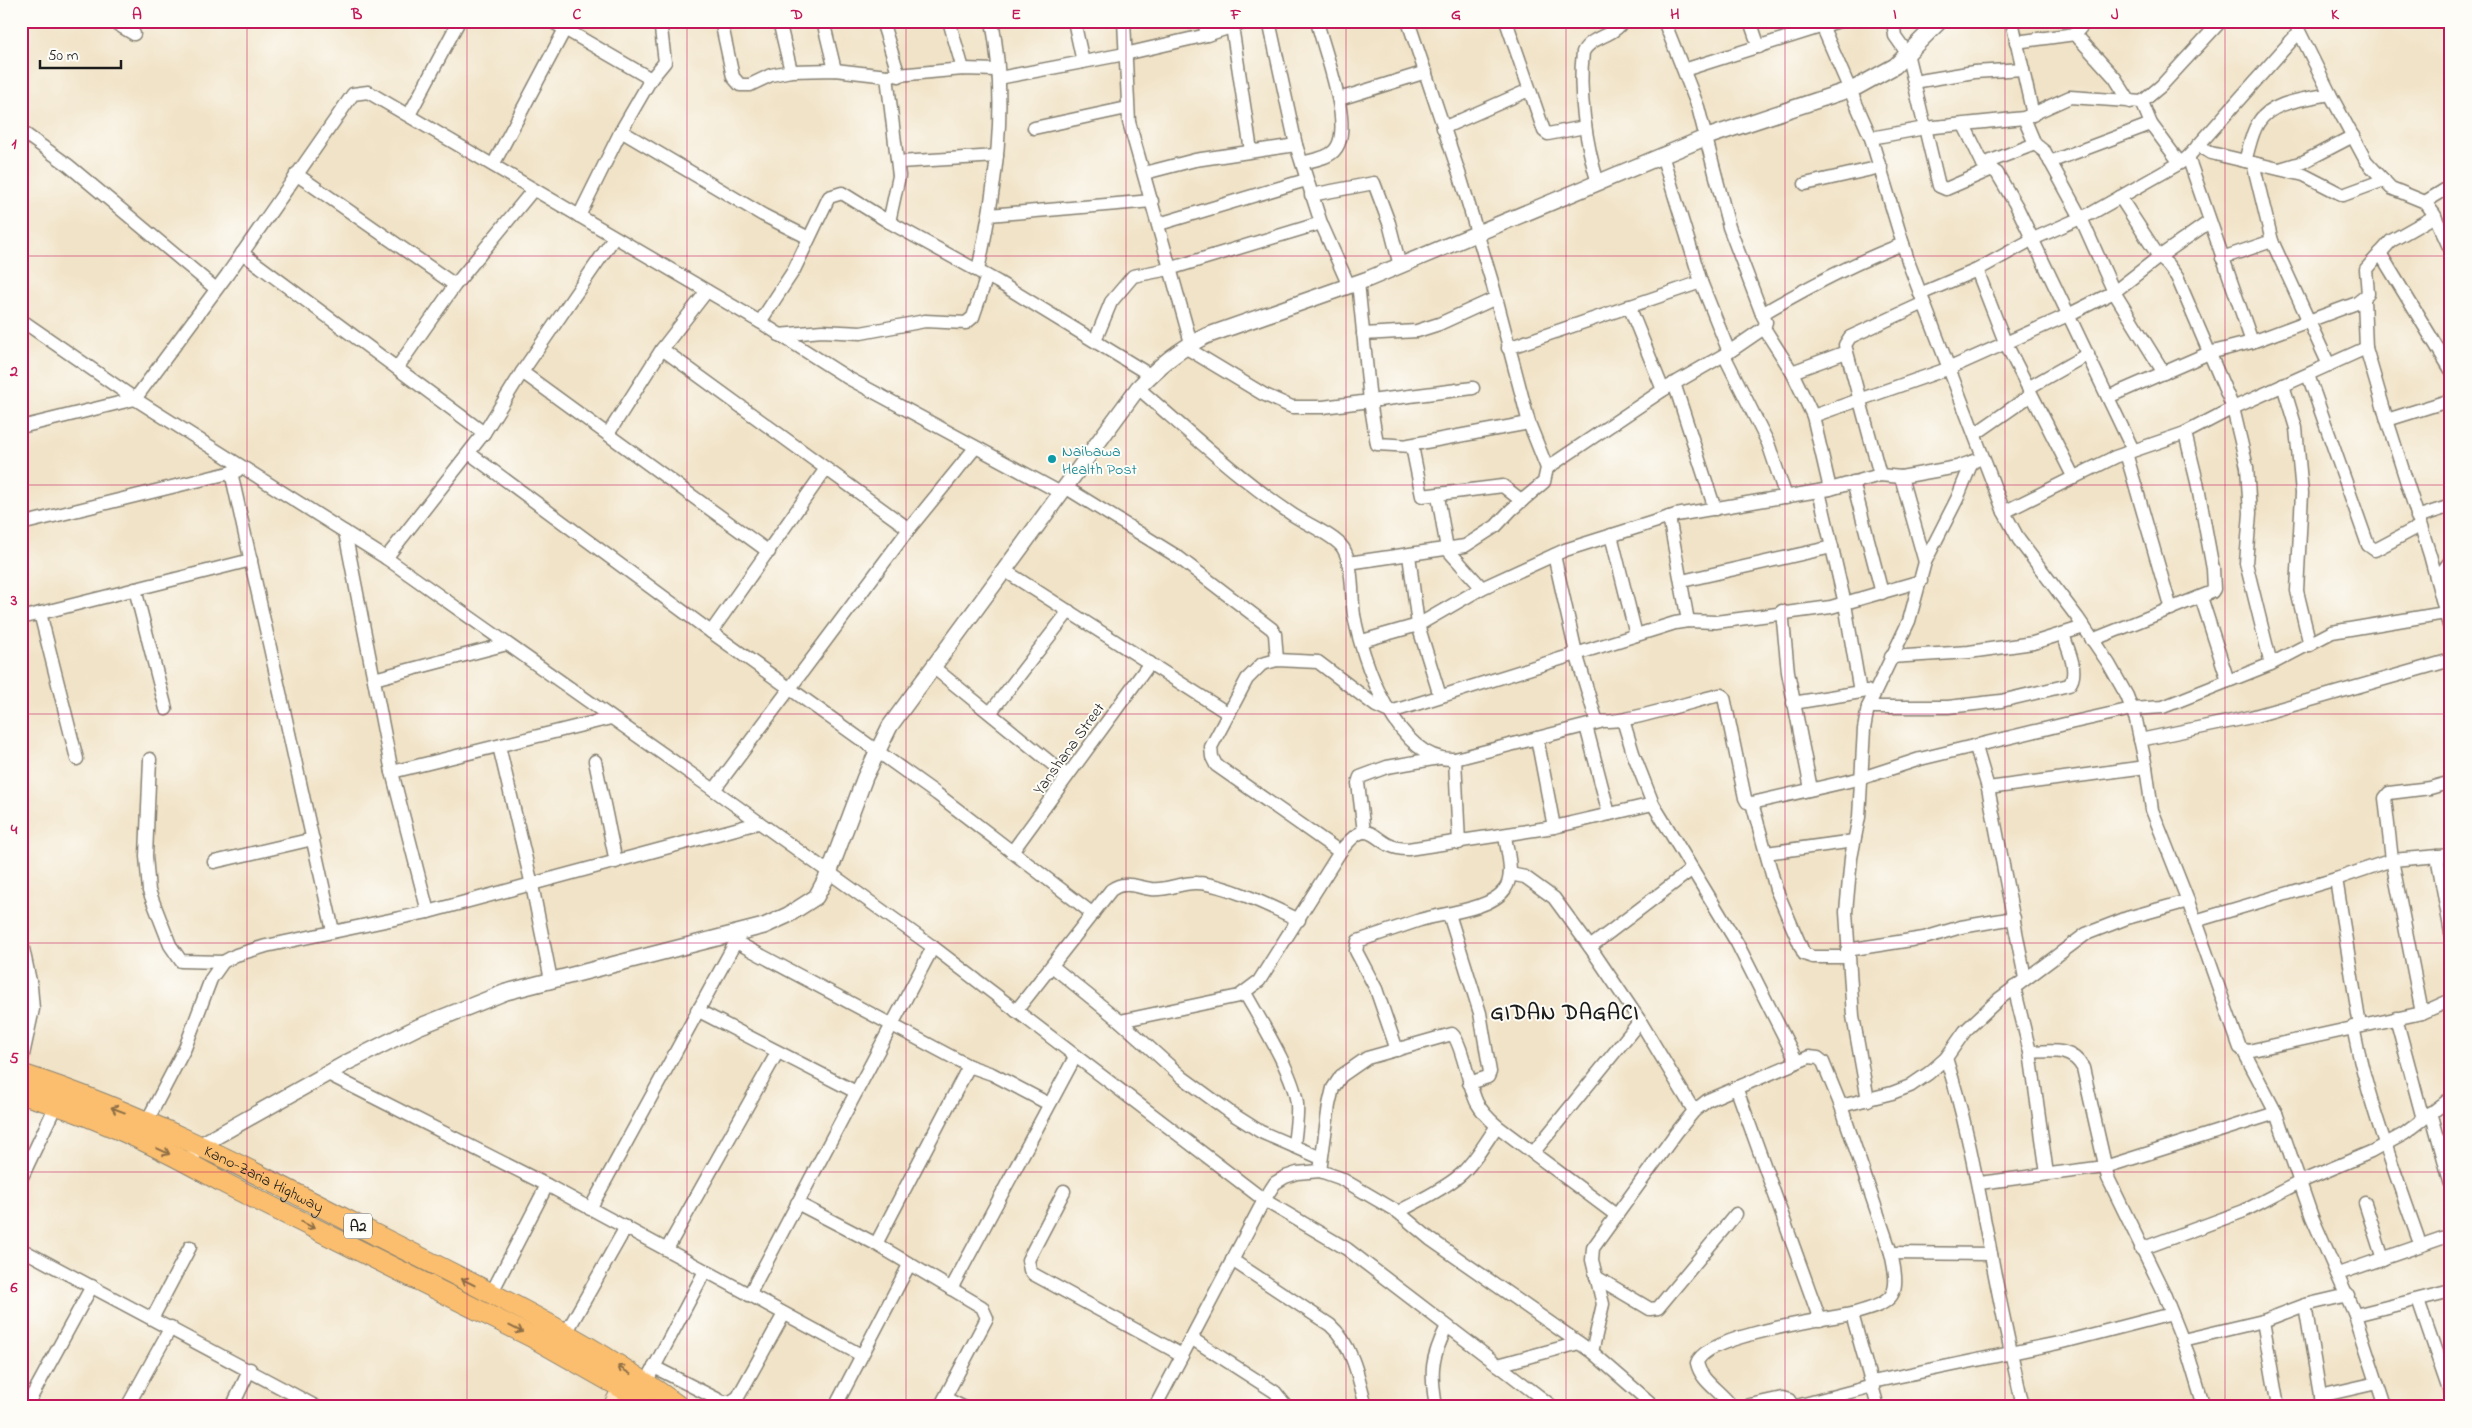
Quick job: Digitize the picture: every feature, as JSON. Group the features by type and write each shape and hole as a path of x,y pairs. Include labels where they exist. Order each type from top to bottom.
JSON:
{"highway":[{"name":"Kano-Zaria Highway","path":"21,1074 147,1121 199,1146 650,1375 680,1407"},
{"name":"Kano-Zaria Highway","path":"21,1094 56,1103 189,1163 226,1184 532,1337 622,1388 650,1407"}],"main road":[{"path":"612,1407 622,1388"}],"street":[{"path":"112,21 134,34"},
{"path":"409,115 459,21"},
{"path":"551,21 568,25 651,79"},
{"path":"579,216 621,131 651,79 663,67 666,56 660,21"},
{"path":"721,21 736,83 740,85 750,85 771,75 791,71 836,70 893,76 964,69 998,74 1125,54 1207,35 1250,21"},
{"path":"779,21 791,71"},
{"path":"823,21 836,70"},
{"path":"882,21 893,76 899,162 898,189 889,222"},
{"path":"949,21 964,69"},
{"path":"779,335 822,331 861,333 925,321 966,323 973,317 982,273 1001,115 992,21"},
{"path":"1074,21 1083,62"},
{"path":"1124,21 1129,122 1159,224 1188,345 1208,362 1283,405 1323,407 1473,388"},
{"path":"1204,21 1207,35"},
{"path":"1269,21 1296,145 1306,180 1321,223 1354,284 1363,334 1370,401 1377,444 1409,445 1529,422"},
{"path":"1302,163 1326,157 1334,151 1341,129 1339,99 1317,21"},
{"path":"1348,563 1466,546 1496,526 1544,482 1547,468 1529,422 1477,235 1408,21"},
{"path":"1506,21 1546,134 1585,127"},
{"path":"1598,183 1590,159 1585,127 1583,52 1586,45 1618,29 1623,21"},
{"path":"1547,468 1668,387 1727,354 1764,328 1766,322 1729,227 1707,137 1684,70 1664,21"},
{"path":"1750,21 1759,47"},
{"path":"1684,70 1759,47 1821,24 1839,21"},
{"path":"1893,21 1895,36 1907,53 1939,186 1942,188 2035,144"},
{"path":"189,1163 199,1146 328,1074 418,1027 506,992 739,937 788,915 816,897 829,873 877,751 890,726 1138,388 1161,363 1188,345 1400,266 1707,137 1851,89 1895,66 1940,21"},
{"path":"2012,21 2023,70 2029,117 2035,144 2045,152 2081,218 2114,292 2164,373"},
{"path":"2016,42 2075,34 2086,21"},
{"path":"1871,138 1925,128 2029,117 2070,97 2136,102 2161,86 2221,21"},
{"path":"1821,24 1871,138 1903,244 1975,434 1978,459 2019,540 2084,627 2118,680 2132,710 2146,766 2152,810 2188,901 2237,1043 2243,1050 2276,1113 2315,1224 2348,1295 2385,1407"},
{"path":"493,165 568,25"},
{"path":"1232,26 1251,151"},
{"path":"1880,475 1846,352 1845,346 1850,337 2033,239 2081,218 2184,160 2297,26 2330,94 2366,160 2391,188 2425,202 2435,216 2451,251"},
{"path":"2075,34 2116,78 2151,124 2184,160 2209,222 2252,342"},
{"path":"1914,82 1974,72 2023,70"},
{"path":"1339,99 1426,72"},
{"path":"1443,128 1529,90"},
{"path":"21,427 135,399 242,253 353,94 368,92 760,322 848,378 975,448 1063,490 1178,557 1272,629 1275,634 1277,660"},
{"path":"2329,365 2272,241 2249,162 2258,122 2268,112 2279,106 2330,94"},
{"path":"1034,128 1127,108"},
{"path":"2050,162 2151,124"},
{"path":"1964,125 1987,167 1997,173 2033,239 2108,397 2130,451 2171,609"},
{"path":"21,131 68,165 216,289"},
{"path":"621,131 763,215 809,238"},
{"path":"2279,169 2303,162 2353,136"},
{"path":"2198,144 2211,153 2304,175 2344,195 2384,180"},
{"path":"1145,173 1195,160 1296,145"},
{"path":"1662,155 1701,282 1727,354 1768,443 1786,496"},
{"path":"899,162 997,156"},
{"path":"1805,184 1880,167"},
{"path":"296,174 454,286"},
{"path":"1159,224 1306,180"},
{"path":"1312,195 1374,183 1389,223 1400,266"},
{"path":"2425,202 2451,186"},
{"path":"396,368 454,286 534,190"},
{"path":"760,322 794,270 829,197 837,192 842,193 889,222 982,273 1150,375"},
{"path":"2120,197 2158,256 2168,265 2176,277 2233,408 2247,467 2250,513 2246,564 2271,664"},
{"path":"989,215 1152,201"},
{"path":"2435,216 2391,241 2366,269 2365,273 2369,288 2364,299 2366,348 2418,522 2430,555 2451,633"},
{"path":"1813,416 1950,368 2068,315 2114,292 2158,256 2209,222"},
{"path":"1095,341 1111,302 1132,276 1169,269 1321,223"},
{"path":"386,558 484,433 522,372 614,238"},
{"path":"2222,258 2272,241"},
{"path":"1762,314 1813,284 1860,261 1903,244"},
{"path":"242,253 484,433"},
{"path":"2380,253 2451,370"},
{"path":"1977,270 2005,342 2074,478"},
{"path":"1508,348 1701,282"},
{"path":"608,434 662,350 707,291"},
{"path":"1363,334 1417,331 1439,324 1496,298"},
{"path":"2108,397 2209,353 2252,342 2364,299"},
{"path":"1629,306 1668,387 1715,509"},
{"path":"21,320 135,399 386,558 714,790 933,946 1075,1057 1264,1200 1347,1249 1554,1407"},
{"path":"1764,328 1792,372 1813,416 1832,547 1845,604 1860,692"},
{"path":"2004,512 2130,451 2184,433 2233,408 2366,348"},
{"path":"662,350 825,470 909,529"},
{"path":"1792,372 1846,352"},
{"path":"1975,434 2030,392 2088,354"},
{"path":"522,372 769,552"},
{"path":"2308,375 2368,545 2375,550 2418,522 2451,506"},
{"path":"2283,385 2296,428 2302,493 2297,591 2310,645"},
{"path":"1138,388 1259,491 1340,544 1348,563 1354,616 1377,689 1387,711 1418,746 1440,758"},
{"path":"2387,420 2451,400"},
{"path":"2092,640 2201,597 2212,592 2216,584 2197,482 2184,433"},
{"path":"1409,445 1414,453 1422,496 1438,496 1503,486 1522,501"},
{"path":"714,790 909,529 975,448"},
{"path":"469,453 711,632 877,751 1093,914"},
{"path":"1362,641 1418,625 1482,588 1554,555 1669,517 1825,490 1880,475 1901,477 1957,467 1978,459"},
{"path":"1868,1100 1856,1041 1847,954 1846,912 1854,841 1859,816 1868,707 1874,690 1909,621 1925,562 1978,459"},
{"path":"21,524 246,469"},
{"path":"711,632 825,470"},
{"path":"231,472 333,931"},
{"path":"1901,477 1925,562"},
{"path":"1853,482 1882,593"},
{"path":"1438,496 1447,550 1482,588"},
{"path":"1669,517 1688,621"},
{"path":"346,532 392,772 428,912"},
{"path":"1611,535 1636,635"},
{"path":"1682,581 1832,547"},
{"path":"1409,555 1418,625 1440,696"},
{"path":"1554,555 1576,653 1596,719 1600,722"},
{"path":"2430,555 2450,560 2437,579"},
{"path":"21,618 251,560"},
{"path":"1004,570 1229,714"},
{"path":"1340,852 1216,765 1212,757 1211,746 1247,679 1262,664 1277,660 1318,662 1376,706 1387,711 1396,710 1576,653 1688,621 1716,622 1782,611 1845,604 1921,581"},
{"path":"135,589 166,709"},
{"path":"2201,597 2228,681"},
{"path":"990,714 1069,611"},
{"path":"1782,611 1793,703 1811,789"},
{"path":"40,613 77,759"},
{"path":"1364,832 1358,783 1360,777 1387,768 1440,758 1455,759 1600,722 1623,720 1719,695 1724,696 1745,798 1747,802 1752,803 1862,778 1920,759 2132,710 2164,706 2271,664 2332,632 2445,613"},
{"path":"1891,657 2033,643 2084,627"},
{"path":"1868,707 1948,707 2001,701 2069,685 2073,681 2074,672 2063,634"},
{"path":"374,680 507,644"},
{"path":"2140,740 2251,717 2451,660"},
{"name":"Yanshana Street","path":"1012,852 1150,663"},
{"path":"933,667 1067,776"},
{"path":"1793,703 1874,690"},
{"path":"392,772 611,718"},
{"path":"1623,720 1633,754 1654,804 1691,870 1737,943 1797,1062"},
{"path":"1586,726 1609,814"},
{"path":"1537,738 1554,827"},
{"path":"499,746 532,884 551,980"},
{"path":"1976,747 1988,788 2025,978"},
{"path":"150,759 146,856 149,892 170,946 181,961 223,962"},
{"path":"1455,759 1459,843"},
{"path":"595,760 616,862"},
{"path":"1988,788 2146,766"},
{"path":"2422,1013 2392,860 2385,798 2389,793 2430,788 2451,782"},
{"path":"1752,803 1776,889 1804,954 1813,957 1847,954 1924,938 1961,927 2014,918"},
{"path":"1120,1022 1239,996 1245,993 1259,981 1353,834 1364,832 1399,850 1505,836 1654,804"},
{"path":"147,1121 184,1048 211,979 223,962 236,955 333,931 428,912 758,823"},
{"path":"1398,1050 1376,989 1356,951 1356,945 1358,942 1422,920 1480,905 1497,897 1505,889 1510,874 1505,836"},
{"path":"214,862 313,839"},
{"path":"1766,853 1854,841"},
{"path":"2195,921 2336,879 2392,860 2451,855"},
{"path":"2436,856 2451,933"},
{"path":"1590,947 1691,870"},
{"path":"1510,874 1525,877 1554,898 1590,947 1640,1022 1694,1111"},
{"path":"2336,879 2359,1056 2385,1144 2418,1238"},
{"path":"1016,1011 1111,890 1119,885 1165,889 1198,883 1269,905 1299,920"},
{"path":"1841,1106 1868,1100 1910,1086 1946,1058 1966,1032 2014,987 2086,934 2127,918 2188,901"},
{"path":"1449,914 1473,987 1488,1054 1489,1076 1469,1083"},
{"path":"590,1209 697,1010 739,937"},
{"path":"739,937 968,1066 992,1074 1049,1104"},
{"path":"21,939 31,986 32,1009 21,1064"},
{"path":"749,1295 933,946"},
{"path":"1052,966 1120,1022 1182,1077 1231,1113 1261,1132 1294,1146 1340,1178 1398,1212 1430,1239 1592,1352 1656,1407"},
{"path":"2014,987 2030,1052 2047,1174"},
{"path":"1245,993 1278,1052 1296,1095 1298,1106 1294,1146"},
{"path":"2243,1050 2422,1013 2450,1004"},
{"path":"697,1010 777,1053 856,1092"},
{"path":"2396,1018 2451,1185"},
{"path":"1533,1154 1640,1022"},
{"path":"1321,1165 1329,1105 1333,1088 1341,1076 1367,1058 1452,1034 1457,1043 1469,1083 1483,1112 1497,1126 1533,1154 1616,1215"},
{"path":"2030,1052 2062,1051 2078,1059 2083,1068 2105,1167 2118,1201 2183,1340 2204,1407"},
{"path":"668,1249 777,1053"},
{"path":"951,1289 1075,1057"},
{"path":"1592,1352 1603,1304 1591,1253 1593,1248 1694,1111 1708,1100 1736,1087 1809,1057 1818,1058 1823,1062 1841,1106 1891,1253 1896,1276 1892,1296 1874,1308 1738,1337 1703,1353 1697,1363 1700,1374 1719,1391 1732,1407"},
{"path":"1946,1058 1958,1095 1979,1183 1991,1254 2023,1407"},
{"path":"876,1244 968,1066"},
{"path":"328,1074 547,1185 861,1355"},
{"path":"1736,1087 1820,1320"},
{"path":"2141,1249 2244,1211 2300,1182 2385,1144 2451,1098"},
{"path":"21,1179 56,1103"},
{"path":"1979,1183 2105,1167 2276,1113"},
{"path":"1398,1212 1460,1176 1497,1126"},
{"path":"1155,1407 1264,1200 1275,1183 1285,1177 1321,1165"},
{"path":"491,1294 547,1185"},
{"path":"1064,1191 1028,1260 1030,1270 1033,1274 1182,1355"},
{"path":"797,1203 876,1244 982,1307 987,1318 943,1402 962,1407"},
{"path":"2365,1203 2383,1259"},
{"path":"1596,1277 1650,1309 1658,1308 1736,1214"},
{"path":"566,1333 626,1228"},
{"path":"2338,1274 2451,1235"},
{"path":"153,1318 190,1247"},
{"path":"21,1248 250,1369 317,1407"},
{"path":"1891,1253 1991,1254"},
{"path":"1232,1260 1330,1324 1341,1335 1348,1350 1366,1407"},
{"path":"835,1407 909,1265"},
{"path":"705,1271 650,1375 723,1402 730,1402 738,1397 784,1314"},
{"path":"26,1407 92,1286"},
{"path":"2355,1315 2451,1291"},
{"path":"2183,1340 2263,1321 2305,1305 2348,1295"},
{"path":"2418,1300 2451,1396"},
{"path":"2305,1305 2321,1401 2377,1383"},
{"path":"1852,1314 1878,1407"},
{"path":"1741,1407 1782,1398 1788,1400 1793,1407 1873,1384 2063,1342 2172,1314"},
{"path":"2263,1321 2278,1407"},
{"path":"1436,1407 1432,1365 1435,1351 1447,1326"},
{"path":"128,1407 171,1327"},
{"path":"1191,1338 1275,1392 1287,1407"},
{"path":"1498,1364 1578,1343"},
{"path":"232,1407 250,1369"}],"place":[{"name":"Naibawa Health Post","path":"1052,459"}],"district":[{"name":"GIDAN DAGACI","path":"1565,1012"}]}
